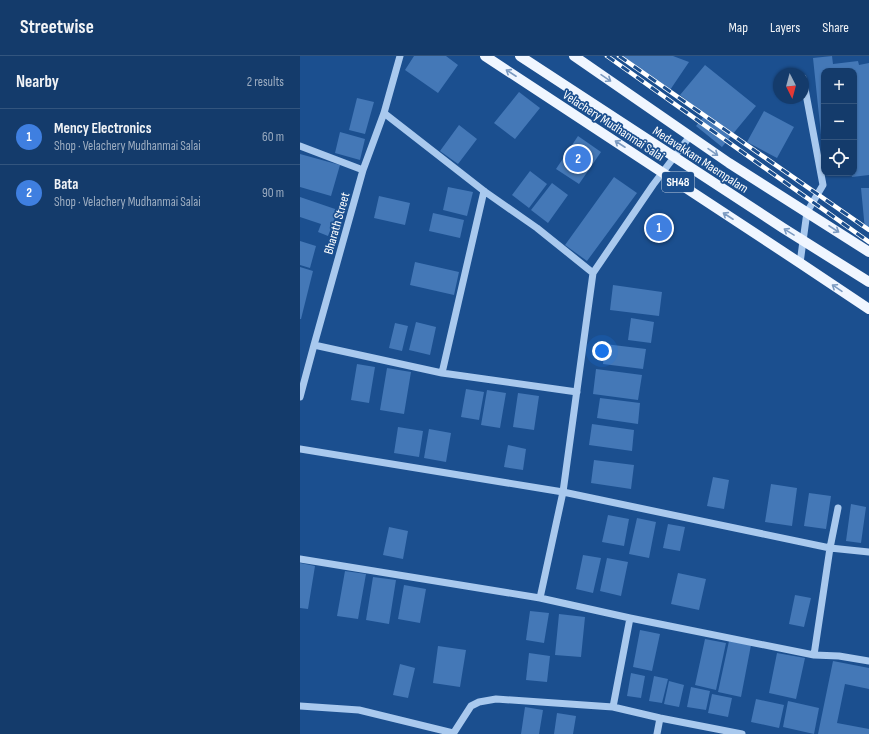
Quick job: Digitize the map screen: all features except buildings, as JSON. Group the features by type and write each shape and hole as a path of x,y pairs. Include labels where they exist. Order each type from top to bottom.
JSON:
{"main road":[{"name":"Velachery Mudhanmai Salai","path":"485,56 869,309"},
{"name":"Medavakkam Maempalam","path":"520,56 783,228 869,282"},
{"path":"574,56 729,163 869,252"}],"street":[{"name":"Bharath Street","path":"300,397 363,170 384,113 400,56"},
{"path":"800,263 807,212 823,185 808,104"},
{"path":"384,113 484,190 537,228 593,273"},
{"path":"540,598 563,492 593,273 662,172 690,136"},
{"path":"300,146 363,170"},
{"path":"442,373 484,190"},
{"path":"314,345 442,373 577,392"},
{"path":"300,449 563,492 830,548 869,552"},
{"path":"814,654 830,548 838,508"},
{"path":"300,559 540,598 630,618 814,654 839,656 869,662"},
{"path":"613,707 630,618"},
{"path":"300,706 359,710 453,733 471,706 479,702 496,699 613,707 742,734"},
{"path":"657,734 660,718"}],"railway":[{"path":"607,56 869,242"},
{"path":"619,56 869,230"}],"place":[{"name":"Bata","path":"578,159"},
{"name":"Mency Electronics","path":"659,228"}]}
